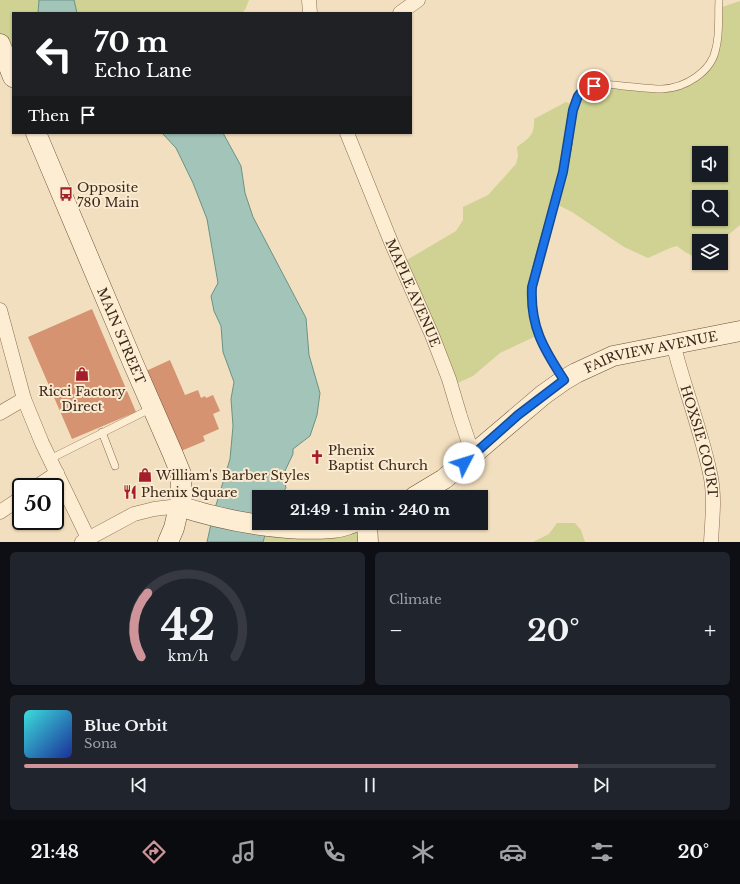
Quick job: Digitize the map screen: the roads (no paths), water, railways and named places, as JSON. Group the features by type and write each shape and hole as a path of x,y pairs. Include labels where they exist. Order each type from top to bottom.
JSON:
{"main road":[{"path":"0,44 12,74"},
{"name":"MAIN STREET","path":"36,134 181,474 181,498 174,528 168,542"},
{"name":"FAIRVIEW AVENUE","path":"426,490 444,479 518,415 564,380 613,356 740,331"},
{"path":"179,506 202,513 252,522"},
{"path":"367,530 368,542"}],"street":[{"path":"309,0 310,12"},
{"path":"401,12 418,0"},
{"name":"MAPLE AVENUE","path":"347,134 391,242 432,335 449,379 473,455"},
{"path":"0,310 24,399 87,540 134,514 154,509 179,506"},
{"name":"HOXSIE COURT","path":"673,343 711,479 713,508 711,542"},
{"path":"0,413 24,399"},
{"path":"50,478 57,473"},
{"path":"0,512 12,504"}],"lane":[{"path":"564,380 546,353 536,330 531,298 532,287 563,172 573,110 578,96 582,91 594,86 611,84 663,89 686,83 695,78 704,71 714,57 716,48 719,0"},
{"path":"50,459 153,407"},
{"path":"102,432 115,466"}],"water":[{"path":"39,0 74,0 77,12 38,12"},
{"path":"163,134 224,134 241,166 245,193 253,217 306,318 309,355 320,393 317,415 310,436 293,449 293,454 283,475 286,488 284,490 252,490 252,530 266,530 263,542 207,542 213,515 230,459 233,426 231,399 234,382 223,352 221,326 214,311 211,296 218,283 207,219 193,183 176,148"}],"place":[{"name":"Opposite 780 Main","path":"66,194"},
{"name":"Ricci Factory Direct","path":"82,374"},
{"name":"Phenix Baptist Church","path":"317,457"},
{"name":"William's Barber Styles","path":"145,475"},
{"name":"Phenix Square","path":"130,492"}]}
